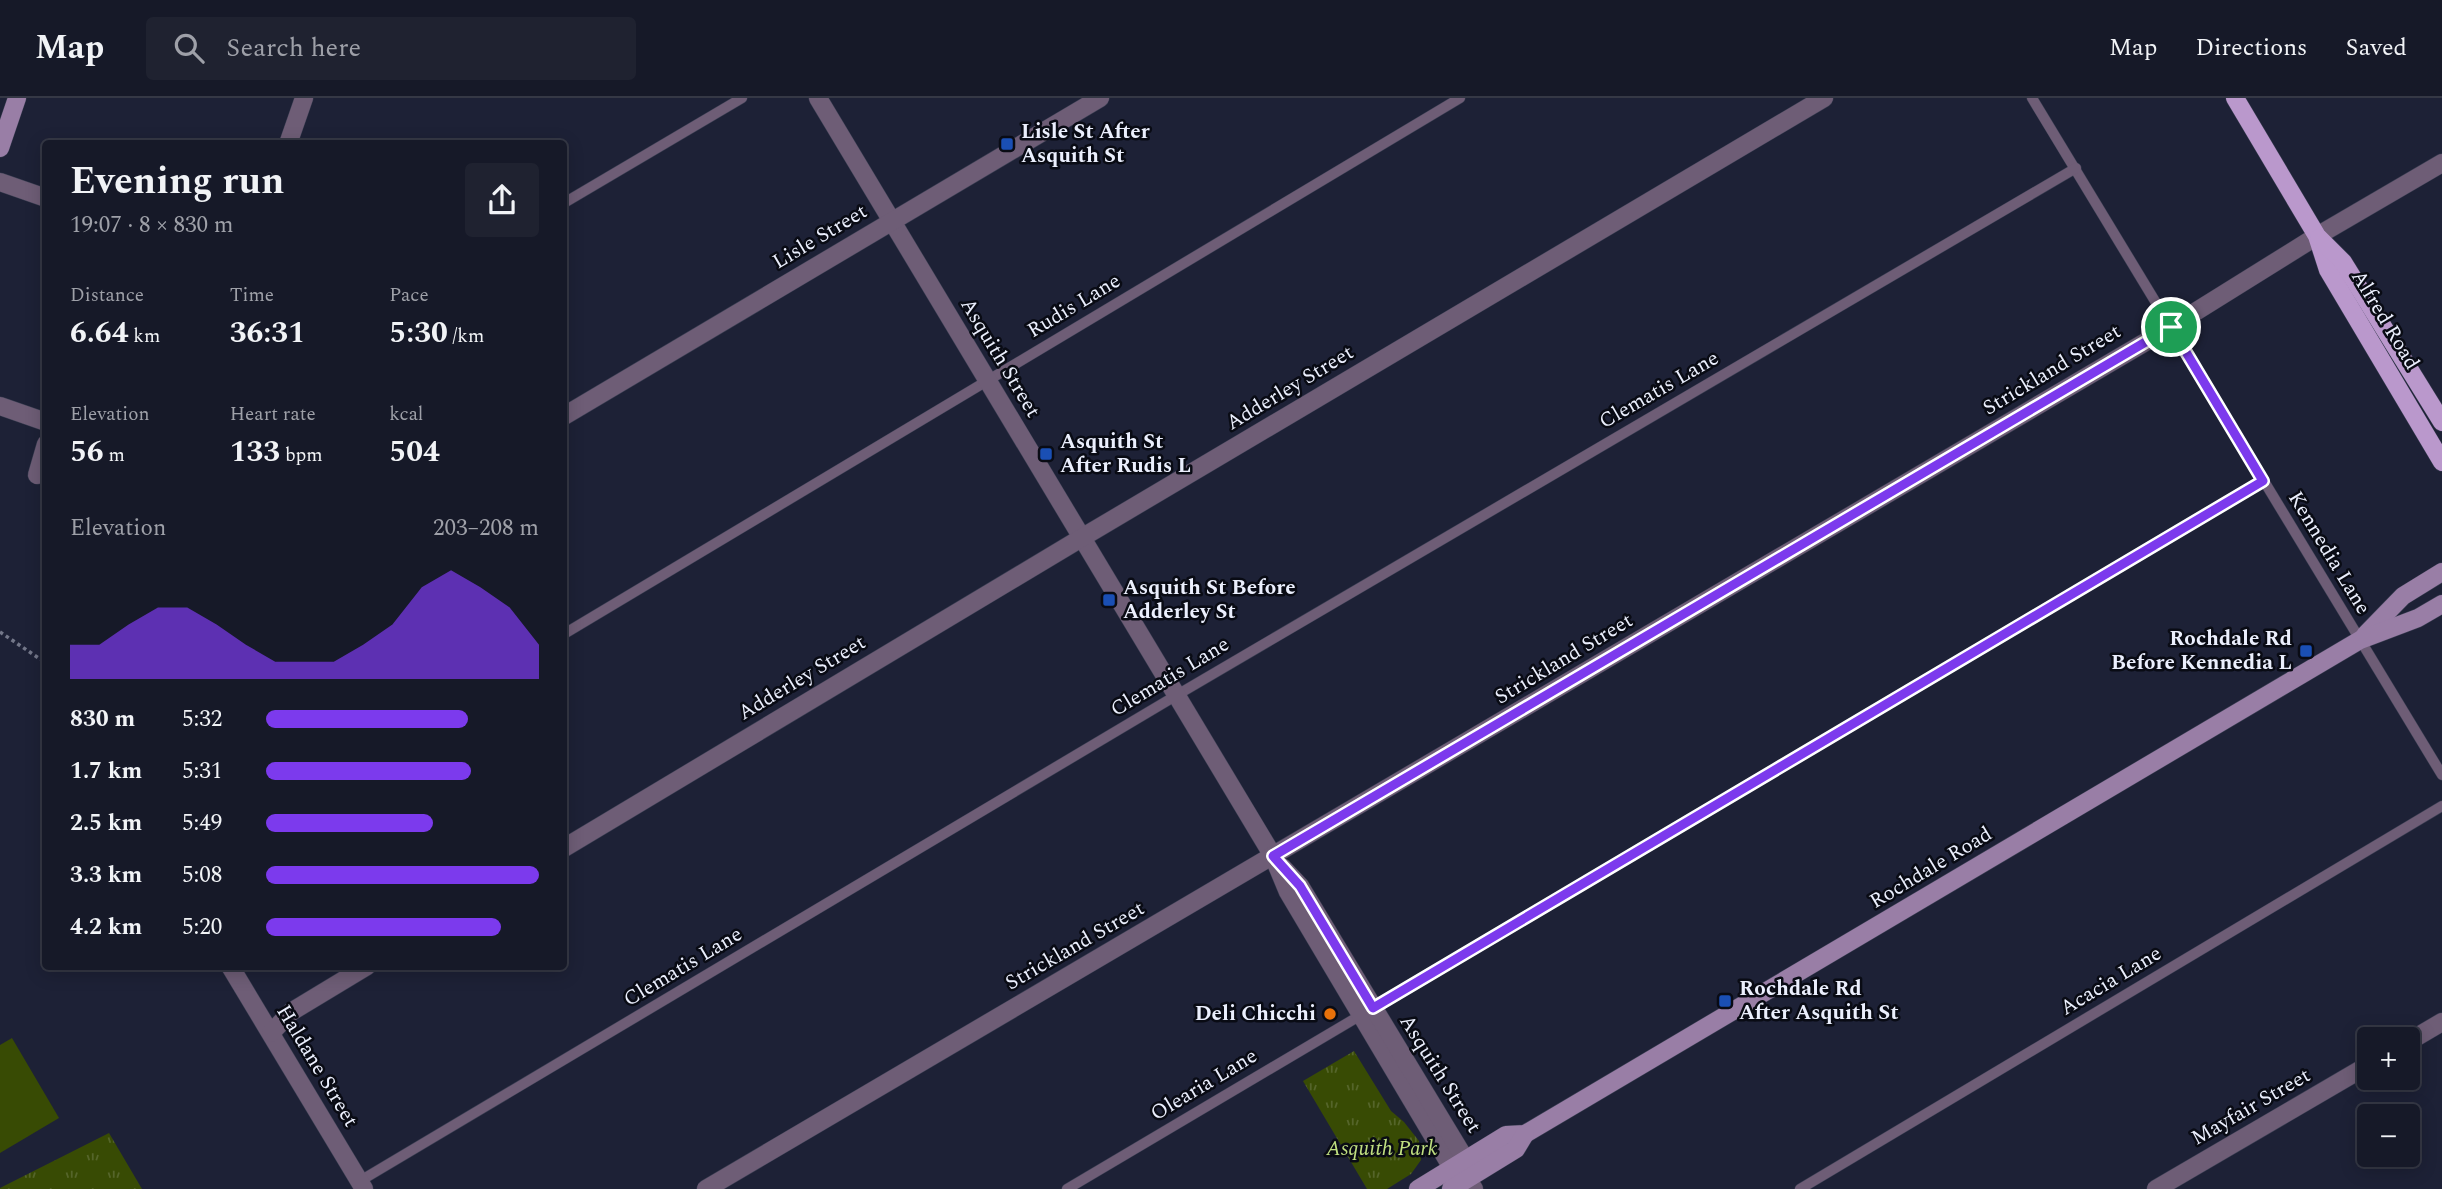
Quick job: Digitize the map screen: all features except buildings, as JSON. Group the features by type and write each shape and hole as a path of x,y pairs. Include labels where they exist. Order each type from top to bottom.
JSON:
{"main road":[{"path":"0,148 17,98"},
{"name":"Alfred Road","path":"2235,98 2317,236 2328,270 2442,461"},
{"name":"Alfred Road","path":"2317,236 2343,262 2442,422"},
{"name":"Rochdale Road","path":"2360,640 2403,596 2442,572"},
{"name":"Rochdale Road","path":"1418,1189 1506,1135 1525,1133 2360,640 2418,618 2442,604"},
{"name":"Rochdale Road","path":"1451,1189 1471,1184 1516,1149 1525,1133"}],"street":[{"path":"289,140 304,98"},
{"name":"Asquith Street","path":"818,98 1273,856 1300,886 1367,1012 1471,1184"},
{"name":"Lisle Street","path":"567,414 1100,98"},
{"name":"Adderley Street","path":"567,846 1824,98"},
{"name":"Strickland Street","path":"706,1189 2171,327 2317,236 2442,163"},
{"path":"0,182 42,197"},
{"path":"0,406 42,421"},
{"path":"37,475 42,457"},
{"name":"Haldane Street","path":"232,970 362,1185"},
{"path":"271,1033 291,1012 360,970"},
{"path":"2420,1035 2442,1022"},
{"name":"Mayfair Street","path":"2156,1189 2357,1072"}],"lane":[{"path":"567,201 742,98"},
{"name":"Rudis Lane","path":"567,632 1460,98"},
{"name":"Kennedia Lane","path":"2032,98 2442,775"},
{"name":"Clematis Lane","path":"362,1185 1177,695 2076,168"},
{"name":"Olearia Lane","path":"1067,1189 2263,481"},
{"name":"Acacia Lane","path":"1800,1189 2442,806"}],"path":[{"path":"0,632 42,660"}],"green space":[{"path":"12,1038 59,1118 0,1153 0,1045"},
{"name":"Asquith Park","path":"1354,1051 1391,1111 1419,1141 1421,1160 1411,1174 1387,1189 1367,1189 1303,1081"},
{"path":"109,1133 142,1189 0,1189 0,1188"}],"place":[{"name":"Lisle St After Asquith St","path":"1007,144"},
{"name":"Asquith St After Rudis L","path":"1046,454"},
{"name":"Asquith St Before Adderley St","path":"1109,600"},
{"name":"Rochdale Rd Before Kennedia L","path":"2306,651"},
{"name":"Rochdale Rd After Asquith St","path":"1725,1001"},
{"name":"Deli Chicchi","path":"1330,1014"}],"route":[{"path":"2171,327 2263,481 1373,1008 1300,886 1273,856 2171,327"}]}
